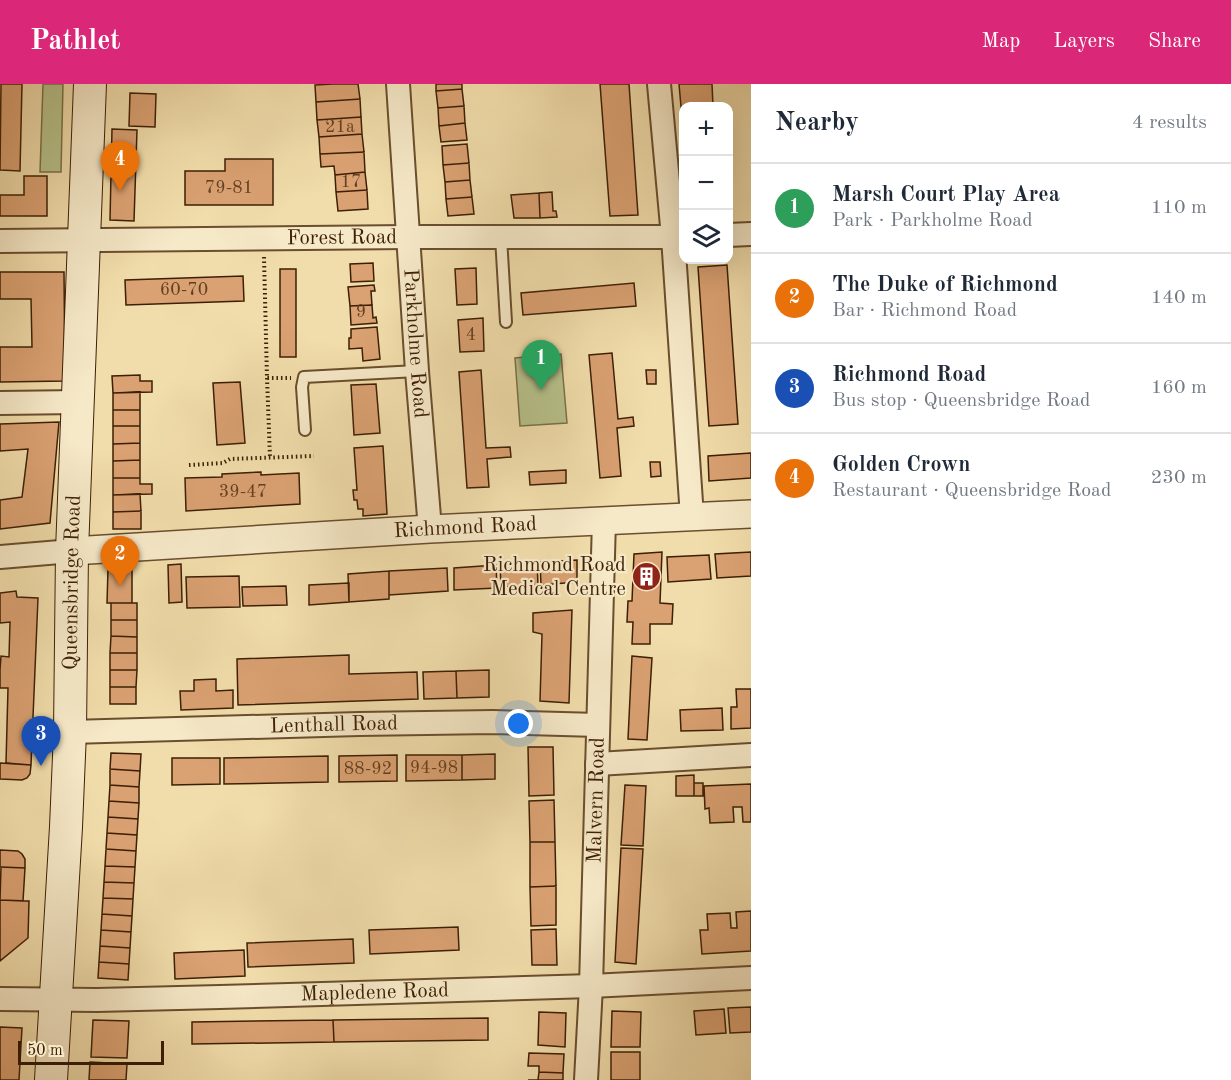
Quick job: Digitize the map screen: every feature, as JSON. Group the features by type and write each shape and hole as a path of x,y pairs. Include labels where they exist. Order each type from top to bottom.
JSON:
{"main road":[{"name":"Queensbridge Road","path":"51,1080 70,732 72,551 90,84"}],"street":[{"name":"Parkholme Road","path":"398,84 430,529"},
{"path":"659,84 678,237 692,517"},
{"path":"733,235 751,234"},
{"name":"Forest Road","path":"0,241 678,237"},
{"path":"0,403 79,402"},
{"name":"Richmond Road","path":"0,557 430,529 751,514"},
{"name":"Malvern Road","path":"586,1080 591,986 604,520"},
{"name":"Lenthall Road","path":"70,732 493,722 598,725"},
{"path":"597,764 751,755"},
{"name":"Mapledene Road","path":"0,999 97,1000 591,986 751,978"}],"lane":[{"path":"501,237 506,322"},
{"path":"305,430 302,387 304,377 417,371"}],"path":[{"path":"263,238 270,457"},
{"path":"267,378 304,377"},
{"path":"189,465 223,463 230,459 314,456"}],"green space":[{"path":"43,84 63,84 61,172 40,172"},
{"path":"561,354 567,423 520,426 515,358"}],"building":[{"path":"1,84 22,84 20,171 0,170"},
{"path":"358,84 360,99 316,102 315,85"},
{"path":"436,84 462,84 462,89 436,91"},
{"path":"600,84 629,84 638,215 610,216"},
{"path":"679,84 712,84 713,102 681,102"},
{"path":"462,89 464,106 438,108 436,91"},
{"path":"130,93 156,94 155,127 129,126"},
{"path":"360,99 361,117 317,120 316,102"},
{"path":"464,106 465,123 439,126 438,108"},
{"path":"361,117 362,134 319,137 317,120"},
{"path":"465,123 467,140 441,142 439,126"},
{"path":"112,129 137,130 134,221 110,220"},
{"path":"362,134 364,152 320,154 319,137"},
{"path":"467,144 469,163 443,165 442,146"},
{"path":"364,152 365,172 335,175 334,166 321,167 320,154"},
{"path":"225,159 273,159 273,205 185,205 185,171 225,171"},
{"path":"469,163 470,180 445,182 443,165"},
{"path":"365,172 367,190 336,192 335,175"},
{"path":"24,176 47,176 47,216 0,216 0,195 24,195"},
{"path":"470,180 472,197 446,199 445,182"},
{"path":"367,190 368,209 338,211 336,192"},
{"path":"552,192 553,211 556,211 557,217 540,218 539,193"},
{"path":"539,193 540,218 514,218 511,195"},
{"path":"472,197 474,214 448,216 446,199"},
{"path":"373,263 374,281 351,282 350,264"},
{"path":"727,265 738,424 709,426 698,267"},
{"path":"476,268 477,304 457,305 455,269"},
{"path":"280,269 296,269 296,357 280,357"},
{"path":"0,272 64,272 65,381 0,382 0,347 32,347 31,299 0,299"},
{"path":"243,276 244,301 126,305 125,280"},
{"path":"634,283 636,306 523,315 521,293"},
{"path":"374,285 375,291 371,291 372,305 350,306 348,287"},
{"path":"372,305 373,318 376,317 377,323 351,325 350,306"},
{"path":"483,318 484,351 460,352 458,320"},
{"path":"377,327 380,359 363,361 362,348 349,349 351,329"},
{"path":"612,353 618,419 633,417 634,426 617,428 621,476 600,478 589,355"},
{"path":"481,370 486,448 510,447 511,457 487,459 489,487 467,488 459,372"},
{"path":"646,370 656,370 656,384 647,384"},
{"path":"140,375 140,381 152,381 152,392 113,393 112,376"},
{"path":"240,382 245,443 217,445 213,383"},
{"path":"376,384 380,433 354,435 351,385"},
{"path":"140,392 140,410 113,410 113,393"},
{"path":"113,410 140,410 140,426 113,426"},
{"path":"59,422 50,523 0,529 0,500 22,497 28,449 0,451 0,424"},
{"path":"113,426 140,426 140,443 113,444"},
{"path":"140,443 140,460 113,461 113,444"},
{"path":"383,446 387,514 363,516 363,509 358,509 357,500 354,500 353,490 357,490 354,448"},
{"path":"751,453 751,478 709,481 708,456"},
{"path":"140,460 140,478 113,478 113,461"},
{"path":"650,462 660,462 661,476 651,477"},
{"path":"566,470 566,483 530,485 529,472"},
{"path":"261,472 261,475 299,473 300,504 186,511 185,478 222,477 222,474"},
{"path":"113,478 140,478 140,484 152,484 152,494 113,495"},
{"path":"140,494 141,511 113,512 113,495"},
{"path":"141,511 141,529 113,529 113,512"},
{"name":"Richmond Road Medical Centre","path":"662,552 660,603 673,604 672,624 650,624 650,644 632,644 633,622 627,622 628,601 632,601 634,554"},
{"path":"751,552 751,576 717,578 715,554"},
{"path":"709,555 711,579 668,582 667,557"},
{"path":"577,560 577,582 541,585 540,562"},
{"path":"537,562 538,585 501,587 500,564"},
{"path":"181,564 182,602 169,603 168,565"},
{"path":"496,565 497,588 454,590 454,568"},
{"path":"447,568 448,591 389,595 389,571"},
{"path":"108,569 132,569 132,603 107,603"},
{"path":"389,571 389,599 349,602 348,574"},
{"path":"239,576 240,607 187,608 186,577"},
{"path":"349,583 349,602 309,605 309,585"},
{"path":"286,586 287,605 243,606 242,587"},
{"path":"16,591 17,597 38,598 31,765 6,763 8,688 0,688 0,670 1,656 9,657 10,622 0,623 0,593"},
{"path":"111,603 137,603 137,620 111,620"},
{"path":"572,610 569,703 540,701 542,634 533,632 533,613"},
{"path":"111,620 137,620 137,637 111,636"},
{"path":"111,636 137,637 137,653 110,653"},
{"path":"110,653 137,653 137,670 110,670"},
{"path":"349,655 349,674 417,672 418,699 238,705 237,659"},
{"path":"632,656 652,658 647,740 628,739"},
{"path":"110,670 137,670 136,687 110,687"},
{"path":"489,670 489,697 457,698 456,671"},
{"path":"456,671 457,698 424,699 423,672"},
{"path":"216,679 216,691 233,690 233,708 181,710 180,691 194,691 194,680"},
{"path":"110,687 136,687 136,704 110,704"},
{"path":"736,689 751,689 751,728 731,729 731,707 737,707"},
{"path":"722,708 723,730 681,731 680,710"},
{"path":"528,747 553,747 554,795 529,796"},
{"path":"111,753 141,754 140,771 110,769"},
{"path":"495,754 495,779 462,780 462,755"},
{"path":"397,755 397,781 339,782 339,756"},
{"path":"406,755 462,755 462,780 406,781"},
{"path":"328,756 328,782 224,784 224,758"},
{"path":"172,758 220,758 220,784 172,785"},
{"path":"0,763 31,765 30,774 22,780 0,779"},
{"path":"110,769 140,771 139,787 110,785"},
{"path":"694,775 694,796 676,796 676,776"},
{"path":"694,783 703,783 703,796 694,796"},
{"path":"751,784 751,822 743,822 742,807 733,807 734,822 710,823 709,808 705,809 704,786"},
{"path":"110,785 139,787 139,803 109,801"},
{"path":"625,785 646,786 643,846 621,845"},
{"path":"554,800 555,842 530,842 529,801"},
{"path":"109,801 139,803 138,819 108,817"},
{"path":"108,817 138,819 137,835 107,833"},
{"path":"107,833 137,835 136,851 106,849"},
{"path":"530,842 555,842 556,886 530,887"},
{"path":"621,848 643,849 636,964 615,962"},
{"path":"106,849 136,851 135,867 105,866"},
{"path":"0,850 18,851 25,859 25,868 0,867"},
{"path":"105,866 135,867 134,883 104,882"},
{"path":"1,867 25,868 23,901 0,900"},
{"path":"104,882 134,883 133,899 103,898"},
{"path":"556,886 556,925 531,926 530,887"},
{"path":"103,898 133,899 132,916 102,914"},
{"path":"0,900 29,901 28,938 0,961"},
{"path":"751,911 751,951 702,954 700,930 708,930 707,914 730,913 731,928 737,928 736,912"},
{"path":"102,914 132,916 131,932 101,930"},
{"path":"458,927 459,950 370,954 369,930"},
{"path":"556,929 557,965 532,965 531,930"},
{"path":"101,930 131,932 130,948 100,946"},
{"path":"353,939 354,963 248,967 247,943"},
{"path":"100,946 130,948 129,964 99,962"},
{"path":"244,950 245,976 175,979 174,953"},
{"path":"99,962 129,964 128,980 98,978"},
{"path":"751,1007 751,1032 730,1033 728,1008"},
{"path":"724,1009 726,1033 696,1035 694,1011"},
{"path":"612,1011 641,1012 640,1047 611,1047"},
{"path":"539,1012 566,1013 565,1047 538,1045"},
{"path":"488,1018 488,1040 334,1042 333,1020"},
{"path":"93,1020 129,1021 127,1058 91,1057"},
{"path":"333,1020 334,1042 192,1044 192,1022"},
{"path":"0,1027 22,1028 19,1080 0,1080"},
{"path":"611,1052 640,1052 640,1080 611,1080"},
{"path":"529,1053 564,1054 563,1073 539,1072 539,1066 528,1066"},
{"path":"90,1062 127,1064 126,1080 89,1080"},
{"path":"539,1072 563,1073 563,1080 538,1080"}],"place":[{"name":"Golden Crown","path":"120,191"},
{"name":"Marsh Court Play Area","path":"541,390"},
{"name":"Richmond Road Medical Centre","path":"647,577"},
{"name":"The Duke of Richmond","path":"120,586"},
{"name":"Richmond Road","path":"41,766"}]}
